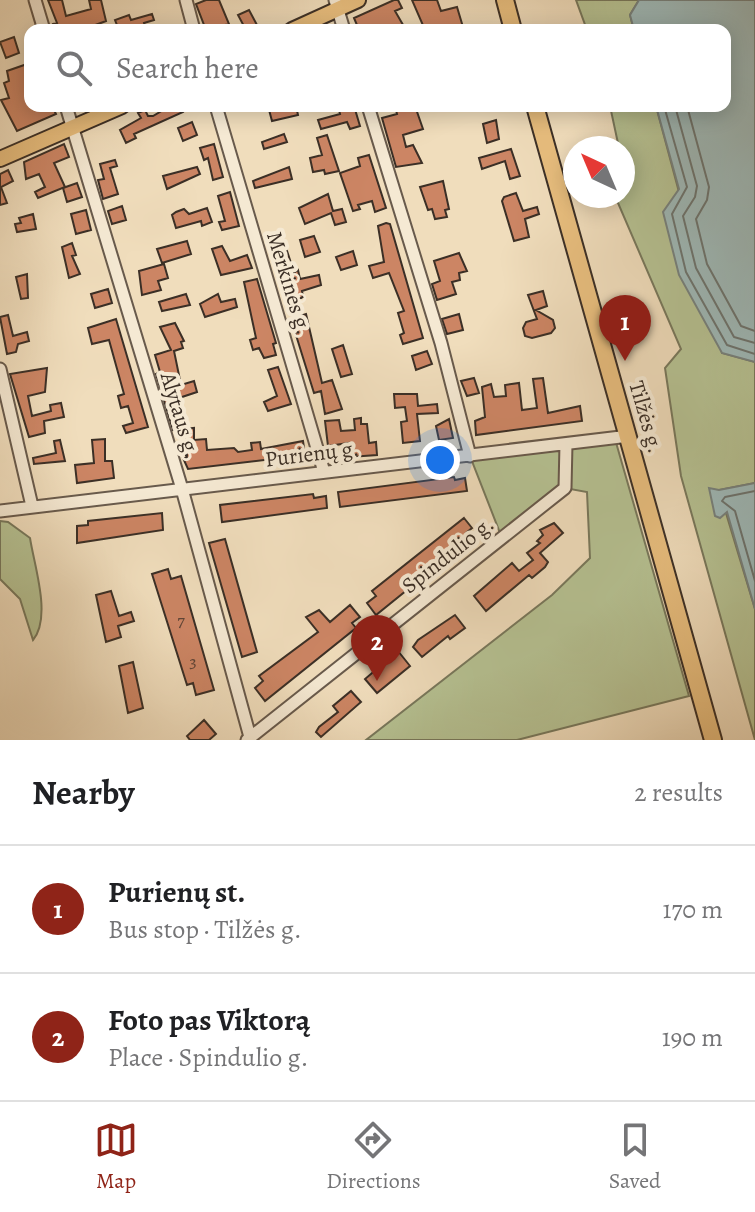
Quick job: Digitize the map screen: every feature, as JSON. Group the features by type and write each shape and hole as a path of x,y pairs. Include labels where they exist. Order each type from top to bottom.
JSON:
{"highway":[{"path":"505,0 511,24"},
{"name":"Tilžės g.","path":"537,112 713,740"}],"main road":[{"path":"302,24 336,4 358,0"},
{"path":"0,159 108,112"}],"street":[{"path":"35,0 42,24"},
{"path":"186,0 192,24"},
{"path":"336,4 342,24"},
{"name":"Alytaus g.","path":"68,112 182,489 249,739"},
{"name":"Merkinės g.","path":"218,112 324,472"},
{"path":"370,112 441,343 470,456"},
{"path":"0,369 32,506"},
{"name":"Purienų g.","path":"0,511 629,436"},
{"name":"Spindulio g.","path":"249,739 565,488 566,444"}],"green space":[{"path":"576,0 639,0 630,15 632,24 585,24"},
{"path":"611,112 658,112 722,353 755,362 755,483 719,490 755,609 755,740 681,476 665,368 681,349 620,208 635,208 635,136 616,136"},
{"path":"615,439 689,696 517,740 366,740 552,595 590,558 587,492 565,488 502,538 470,456"},
{"path":"0,521 8,522 30,538 41,605 41,618 33,640 20,599 0,579"}],"water":[{"path":"639,0 755,0 755,362 722,353 679,275 663,212 679,189 658,112 731,112 731,24 632,24 630,15"},
{"path":"755,483 755,609 727,512 720,518 715,516 709,488 719,490"}],"building":[{"path":"48,0 62,0 66,16 91,9 89,0 101,0 106,21 98,24 53,24 57,23"},
{"path":"219,0 229,24 204,24 196,4"},
{"path":"394,0 398,0 402,8 395,11 403,24 357,24 354,18"},
{"path":"412,0 437,0 441,11 457,7 462,24 422,24"},
{"path":"249,10 256,24 243,24 238,15"},
{"path":"152,14 154,20 144,24 117,24 115,20 129,15 131,20"},
{"path":"14,37 19,53 6,58 0,42"},
{"path":"24,65 24,112 56,114 17,131 1,100 9,98 4,83 9,81 7,71"},
{"path":"140,112 153,116 160,112 183,112 134,134 136,138 126,143 120,130 141,118 138,113"},
{"path":"270,112 297,112 298,115 272,121"},
{"path":"356,112 360,126 350,129 347,122 321,129 318,120"},
{"path":"417,112 423,129 403,135 406,147 413,145 422,163 396,167 382,118"},
{"path":"496,120 499,139 487,143 483,124"},
{"path":"192,122 197,135 183,141 178,128"},
{"path":"284,134 287,142 264,149 262,142"},
{"path":"327,135 339,171 325,174 324,170 313,172 310,158 322,155 317,138"},
{"path":"64,144 69,157 54,163 65,187 38,198 35,192 45,187 39,174 26,179 24,162"},
{"path":"214,144 223,177 213,180 208,158 204,160 200,148"},
{"path":"511,149 520,176 510,179 505,161 482,169 479,158"},
{"path":"369,155 386,208 375,212 372,201 358,205 360,209 353,211 340,173 360,166 358,158"},
{"path":"115,160 117,166 110,168 118,194 103,199 98,180 104,179 100,164"},
{"path":"197,167 200,174 167,189 163,176"},
{"path":"289,167 292,179 255,188 253,181"},
{"path":"8,170 13,181 1,187 7,203 0,205 0,174"},
{"path":"443,181 449,209 445,210 447,217 435,219 432,209 428,210 420,187"},
{"path":"77,183 82,197 67,202 63,188"},
{"path":"230,192 239,226 222,230 219,222 225,221 218,196"},
{"path":"516,193 523,211 537,207 539,214 525,219 529,237 514,241 502,201 504,197"},
{"path":"328,194 333,211 342,209 346,222 335,225 331,213 305,224 299,208"},
{"path":"122,206 126,220 112,224 108,211"},
{"path":"207,208 212,222 202,226 201,221 176,228 172,215 176,212 184,209 189,214"},
{"path":"86,210 91,230 76,234 71,214"},
{"path":"33,214 36,229 17,232 15,224 21,223 19,218"},
{"path":"390,224 423,338 403,344 400,335 404,333 398,313 404,311 389,273 373,278 369,266 384,262 378,226"},
{"path":"314,236 320,252 305,257 300,240"},
{"path":"187,241 191,254 162,263 157,249"},
{"path":"72,243 76,255 72,256 80,274 69,278 62,247"},
{"path":"279,245 280,249 286,248 291,263 276,267 271,247"},
{"path":"222,246 230,261 247,255 252,268 221,275 212,249"},
{"path":"353,251 357,265 341,270 336,257"},
{"path":"459,253 467,271 459,273 460,280 452,282 456,294 437,300 432,284 440,281 434,261"},
{"path":"164,264 168,278 158,281 161,290 142,295 139,271"},
{"path":"298,270 300,279 319,275 321,285 302,291 303,297 286,303 280,282"},
{"path":"27,274 28,298 21,299 16,277"},
{"path":"257,279 276,343 273,344 276,355 264,358 259,348 253,350 250,340 256,338 244,282"},
{"path":"108,289 112,303 95,308 91,294"},
{"path":"543,291 547,306 536,310 553,320 555,328 551,333 532,338 525,336 523,328 526,322 537,319 528,295"},
{"path":"186,294 190,305 162,311 159,302"},
{"path":"218,294 221,302 235,299 237,307 205,317 200,304"},
{"path":"306,314 322,383 332,380 342,409 325,414 321,391 314,393 291,319"},
{"path":"459,314 463,330 447,334 442,319"},
{"path":"8,315 13,336 27,332 29,341 18,344 16,352 7,354 0,317"},
{"path":"116,319 148,427 126,433 123,426 133,423 128,406 121,408 118,396 124,394 109,340 92,344 88,328"},
{"path":"175,323 184,341 181,342 183,348 174,351 181,385 194,381 197,392 179,398 185,426 173,430 156,374 160,372 155,355 171,350 160,327"},
{"path":"343,345 352,374 341,377 332,349"},
{"path":"427,351 432,364 416,370 412,356"},
{"path":"278,367 291,404 268,411 264,402 277,396 268,370"},
{"path":"47,368 45,392 28,396 32,416 51,411 50,405 61,403 64,417 44,421 45,433 29,437 10,374"},
{"path":"474,378 479,393 467,396 461,381"},
{"path":"543,378 548,413 580,406 582,421 476,435 475,421 485,417 482,387 491,384 494,397 506,396 505,385 519,383 522,410 537,408 533,379"},
{"path":"394,394 417,394 418,406 437,404 438,413 417,414 420,441 403,443 401,422 407,421 405,407 395,408"},
{"path":"361,418 361,424 367,424 369,443 376,442 377,455 350,457 349,443 328,446 325,421 339,420 341,431 355,430 354,419"},
{"path":"449,419 453,438 439,440 436,426"},
{"path":"194,428 194,440 206,439 207,450 234,448 238,452 252,450 251,443 260,442 261,449 303,441 305,455 294,461 289,457 188,469 183,458 187,458 186,429"},
{"path":"105,439 105,461 112,461 114,478 77,483 75,465 94,463 92,440"},
{"path":"60,440 65,461 34,464 33,458 56,453 54,441"},
{"path":"454,477 455,480 465,478 467,491 340,507 338,492"},
{"path":"313,494 314,498 326,496 327,508 222,522 220,505"},
{"path":"162,513 163,530 77,543 77,526 88,525 88,521"},
{"path":"464,518 472,528 466,533 470,539 376,615 367,603 376,596 372,591"},
{"path":"554,523 563,533 540,553 548,562 545,567 532,578 529,575 486,611 474,596 512,563 519,571 533,560 527,553 540,543 537,541 543,535 540,530"},
{"path":"225,539 257,652 242,657 209,543"},
{"path":"168,569 171,579 181,576 214,690 196,695 193,683 187,685 152,574"},
{"path":"111,591 119,616 131,612 134,621 118,626 121,637 106,642 96,595"},
{"path":"350,605 360,617 352,623 356,628 265,701 255,688 263,681 259,676 318,632 306,617 319,610 330,622"},
{"path":"455,615 465,628 450,639 448,636 422,657 413,647 418,640"},
{"path":"398,651 410,666 377,693 365,679"},
{"path":"133,662 143,708 128,713 119,666"},
{"path":"351,691 361,702 321,737 316,732 319,727 338,712 333,706"},
{"path":"204,720 216,734 209,740 190,740 187,736"}],"place":[{"name":"Purienų st.","path":"625,361"},
{"name":"Foto pas Viktorą","path":"377,681"}]}
